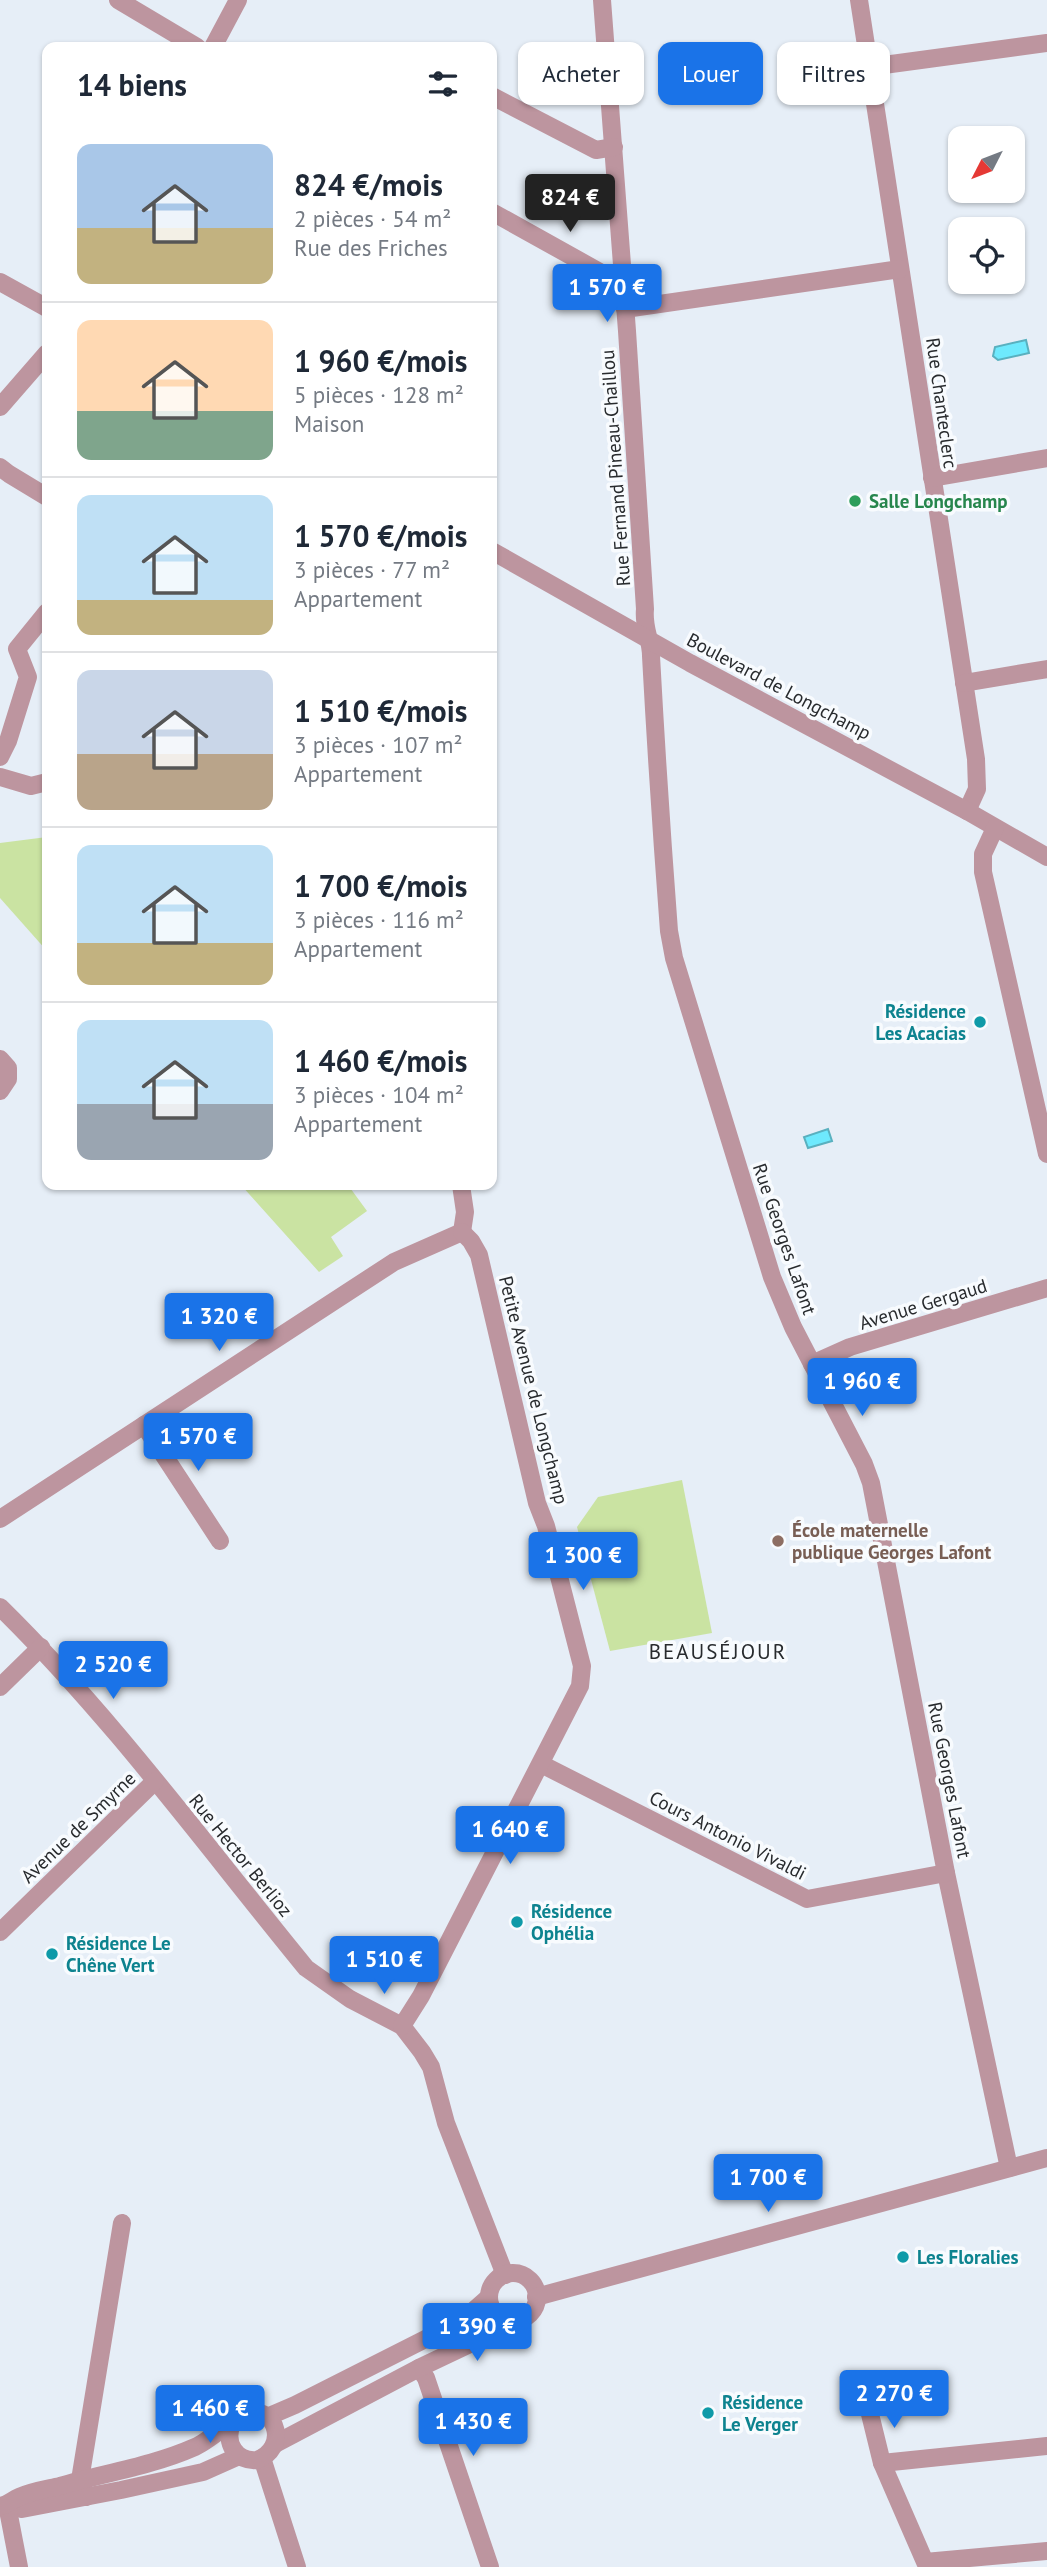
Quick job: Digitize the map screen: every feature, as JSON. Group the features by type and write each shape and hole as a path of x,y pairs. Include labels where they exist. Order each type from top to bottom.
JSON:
{"street":[{"path":"118,0 189,42"},
{"path":"216,42 238,0"},
{"name":"Rue Fernand Pineau-Chaillou","path":"602,0 625,300 644,624 648,639"},
{"name":"Rue Chanteclerc","path":"859,0 865,42"},
{"path":"890,64 1047,43"},
{"path":"497,99 596,150 614,147"},
{"name":"Rue Chanteclerc","path":"875,105 977,778 975,795 967,811"},
{"path":"497,215 607,276 625,300 901,268"},
{"path":"0,282 42,305"},
{"path":"0,407 42,359"},
{"path":"932,478 1047,458"},
{"path":"0,467 42,494"},
{"name":"Boulevard de Longchamp","path":"497,554 1047,857"},
{"path":"0,757 8,741 28,677 8,648 42,617"},
{"name":"Rue Georges Lafont","path":"648,639 669,930 674,958 772,1277 782,1303 864,1464 871,1483 946,1873 1009,2168"},
{"path":"964,683 1047,669"},
{"path":"0,777 31,786 42,783"},
{"path":"995,828 983,853 983,872 1047,1154"},
{"path":"0,1059 8,1068 8,1079 0,1091"},
{"path":"0,1520 394,1262 462,1232 465,1212 462,1190"},
{"name":"Petite Avenue de Longchamp","path":"402,2026 421,1996 541,1764 580,1686 582,1676 582,1666 546,1526 537,1503 479,1255 462,1232"},
{"name":"Avenue Gergaud","path":"812,1364 850,1347 1047,1289"},
{"path":"144,1425 220,1541"},
{"name":"Rue Hector Berlioz","path":"0,1606 41,1647 155,1781 306,1968 350,1999 402,2026 430,2067 446,2123 505,2275"},
{"path":"0,1687 41,1647"},
{"name":"Cours Antonio Vivaldi","path":"541,1764 807,1899 946,1873"},
{"name":"Avenue de Smyrne","path":"0,1932 155,1781"},
{"path":"536,2297 1047,2158"},
{"path":"83,2488 122,2223"},
{"path":"516,2273 527,2278 534,2286 535,2305 526,2317 519,2320 498,2316 493,2310 489,2297 492,2285 505,2275 516,2273"},
{"path":"267,2417 295,2406 463,2320 489,2297"},
{"path":"275,2444 419,2368 497,2332 510,2320"},
{"path":"419,2368 426,2378 490,2567"},
{"path":"867,2406 882,2463 925,2562 1047,2551"},
{"path":"252,2412 267,2417 275,2429 275,2444 269,2454 251,2460 239,2456 230,2445 229,2431 232,2424 237,2418 252,2412"},
{"path":"83,2488 195,2447 232,2424"},
{"path":"882,2463 1047,2446"},
{"path":"19,2567 3,2505 21,2496 202,2472 239,2456"},
{"path":"262,2458 297,2567"}],"green space":[{"path":"42,838 42,945 0,898 0,843"},
{"path":"245,1190 352,1190 367,1211 331,1237 343,1256 319,1272"},
{"path":"682,1480 712,1633 610,1651 577,1527 598,1497"}],"water":[{"path":"1026,340 1029,353 998,360 993,356 995,347"},
{"path":"828,1129 832,1141 808,1148 804,1137"}],"place":[{"name":"Salle Longchamp","path":"855,501"},
{"name":"Résidence Les Acacias","path":"980,1022"},
{"name":"École maternelle publique Georges Lafont","path":"778,1541"},
{"name":"Résidence Ophélia","path":"517,1922"},
{"name":"Résidence Le Chêne Vert","path":"52,1954"},
{"name":"Les Floralies","path":"903,2257"},
{"name":"Résidence Le Verger","path":"708,2413"}],"district":[{"name":"BEAUSÉJOUR","path":"718,1651"}]}
